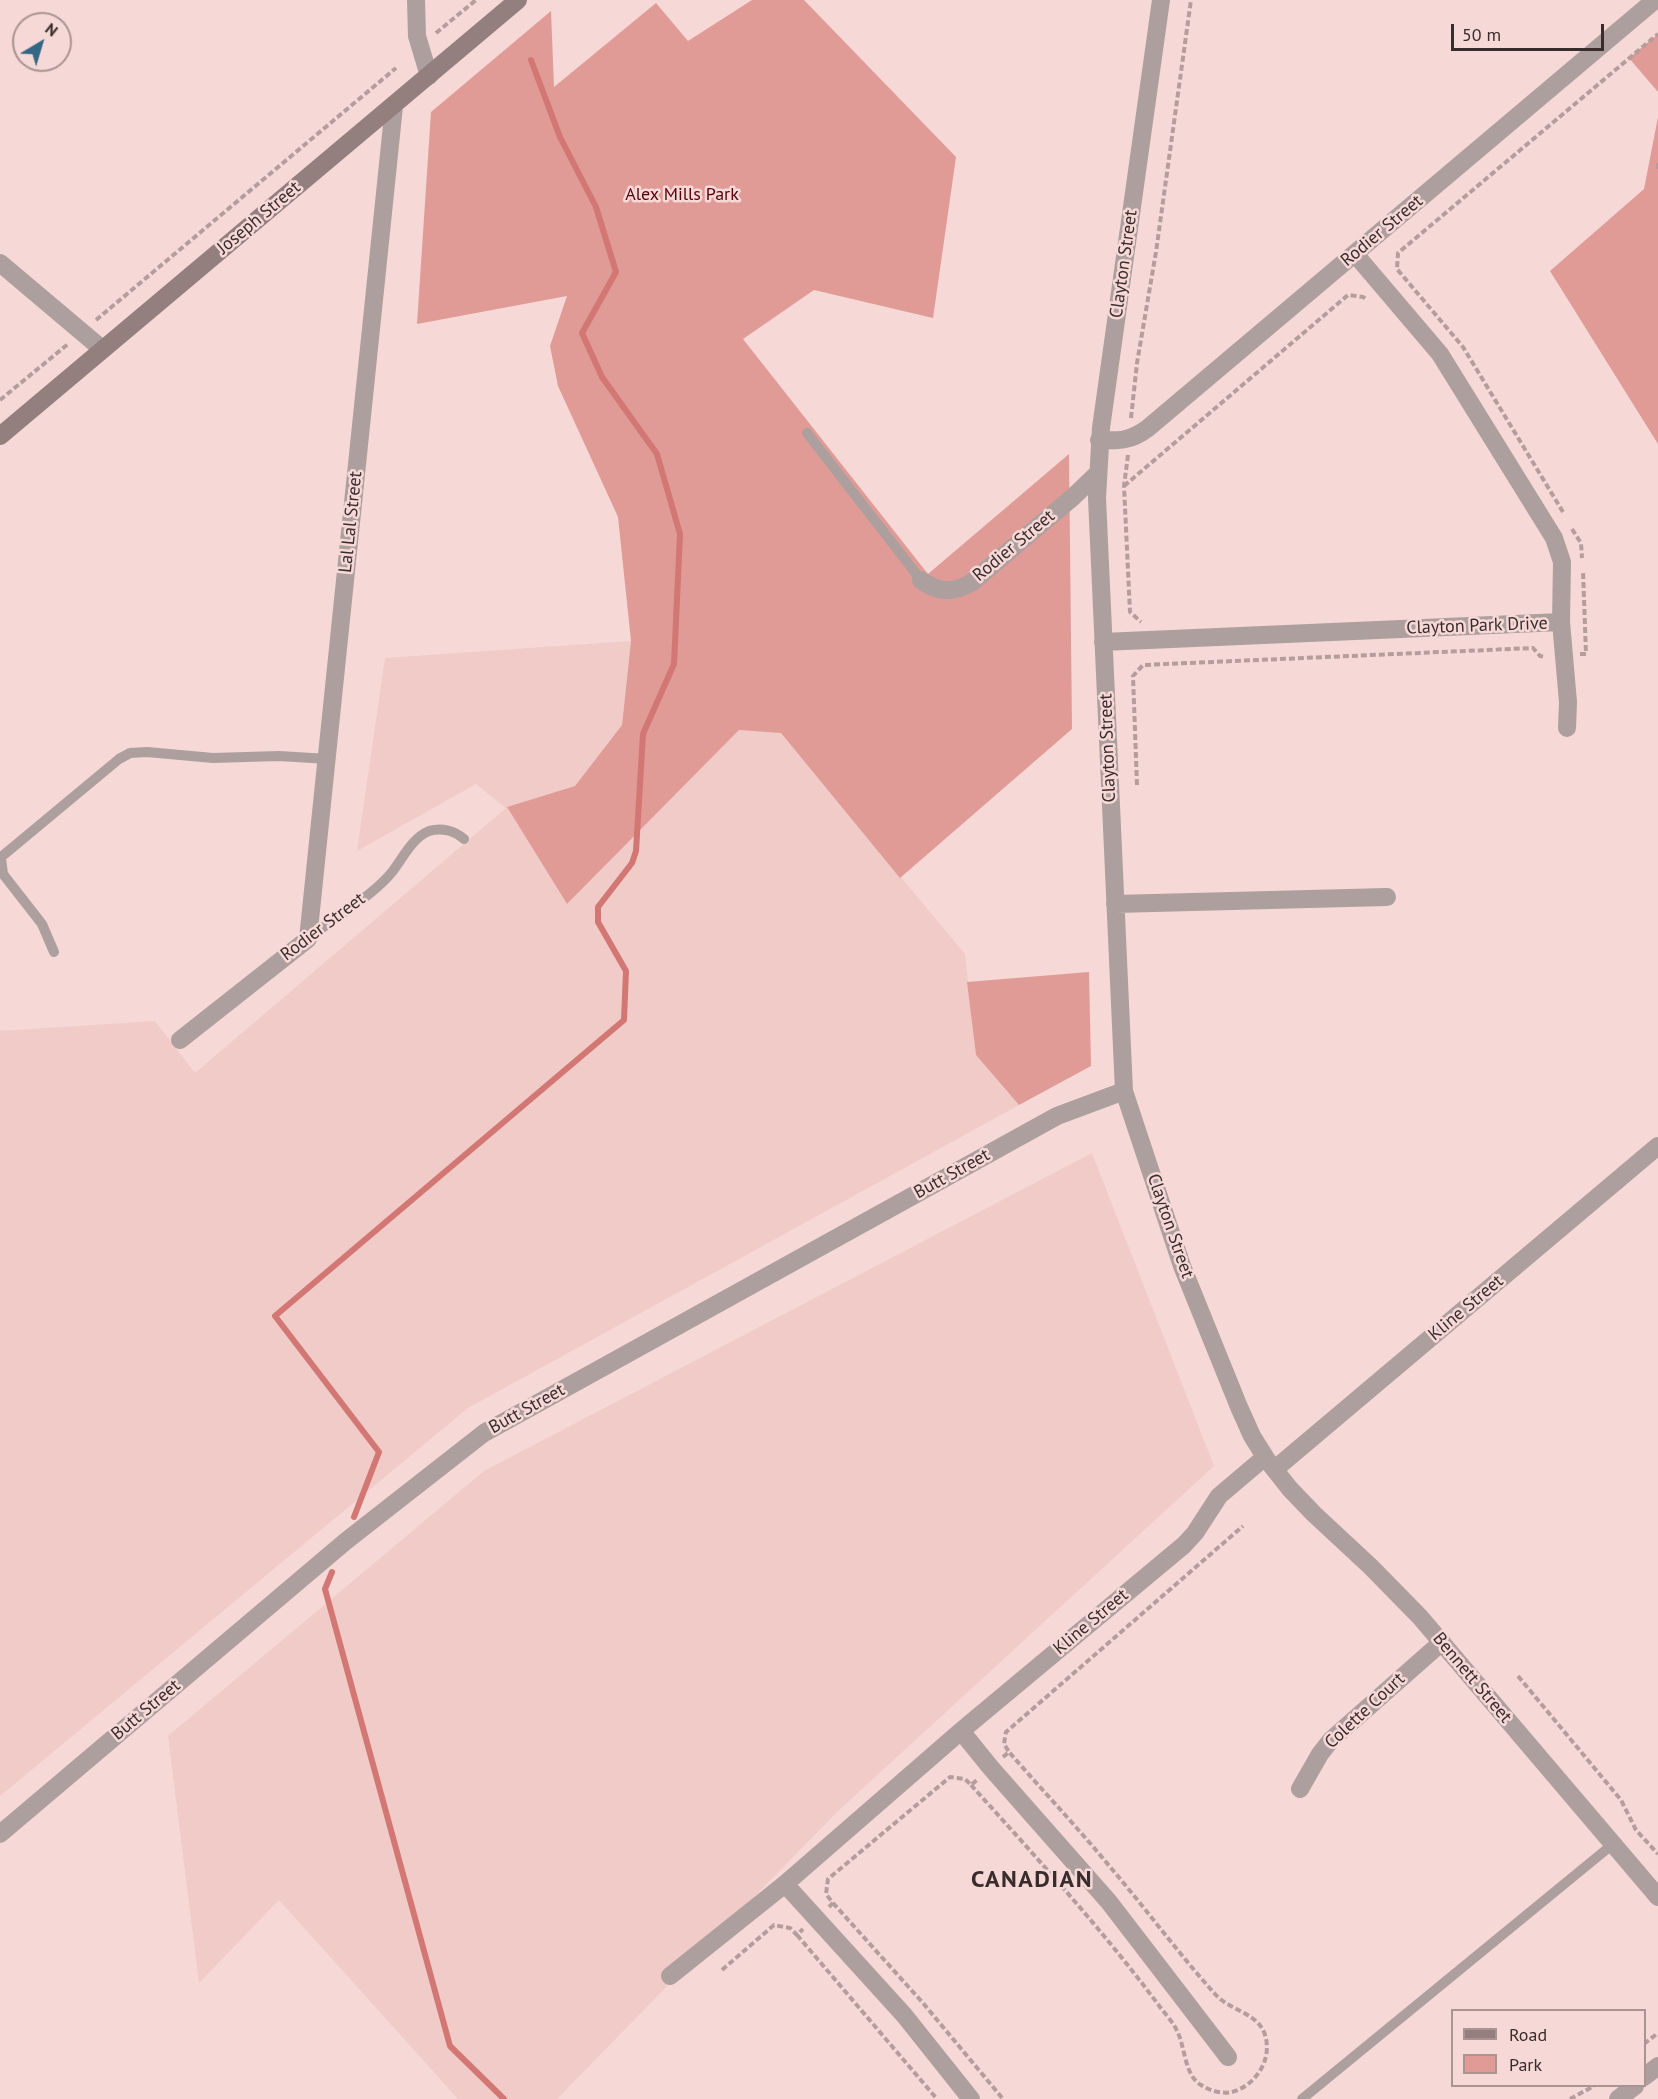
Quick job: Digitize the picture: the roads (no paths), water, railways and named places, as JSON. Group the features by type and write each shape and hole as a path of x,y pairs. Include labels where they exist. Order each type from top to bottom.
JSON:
{"street":[{"path":"416,0 417,36 429,76"},
{"name":"Joseph Street","path":"0,436 518,0"},
{"name":"Clayton Street","path":"1161,0 1099,440 1097,474 1114,904 1124,1091 1182,1266 1239,1407 1252,1436 1270,1463"},
{"name":"Rodier Street","path":"1099,440 1122,441 1148,428 1655,0"},
{"name":"Lal Lal Street","path":"308,939 394,105"},
{"name":"Clayton Park Drive","path":"1103,642 1561,622 1562,562 1554,538 1445,361 1355,254"},
{"path":"0,263 102,349"},
{"name":"Rodier Street","path":"921,580 939,590 948,591 971,583 1097,474"},
{"path":"1561,622 1567,728"},
{"path":"1114,904 1387,897"},
{"name":"Rodier Street","path":"180,1040 308,939"},
{"name":"Butt Street","path":"0,1834 346,1541 483,1433 1057,1116 1124,1091"},
{"name":"Kline Street","path":"670,1976 785,1884 961,1731 1184,1545 1195,1533 1218,1496 1270,1463 1658,1146"},
{"name":"Bennett Street","path":"1270,1463 1308,1507 1395,1590 1442,1642 1658,1897"},
{"name":"Colette Court","path":"1300,1789 1320,1754 1331,1740 1442,1642"},
{"path":"961,1731 1109,1902 1228,2057"},
{"path":"785,1884 903,2016 971,2099"},
{"path":"1646,2075 1658,2066"},
{"path":"1618,2099 1633,2087"}],"lane":[{"path":"807,433 921,580"},
{"path":"54,952 49,937 37,918 3,874 0,858 119,759 130,753 147,752 220,758 279,756 327,759"},
{"name":"Rodier Street","path":"308,939 385,880 413,843 424,834 434,830 445,830 458,834 464,839"},
{"path":"1302,2099 1613,1844"}],"waterway":[{"path":"354,1517 379,1452 275,1316 624,1020 626,971 598,922 598,907 632,863 636,851 643,734 674,664 680,534 657,454 602,377 582,333 616,272 596,207 560,137 531,60"},
{"path":"332,1572 325,1589 450,2046 504,2099"}],"district":[{"name":"CANADIAN","path":"1032,1880"}],"park label":[{"name":"Alex Mills Park","path":"682,195"}]}
